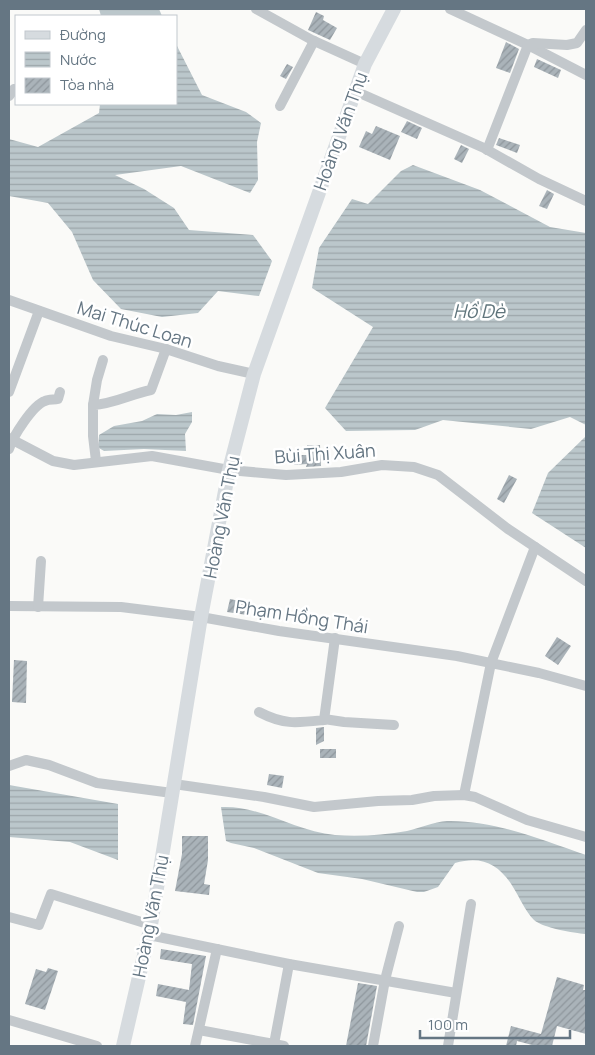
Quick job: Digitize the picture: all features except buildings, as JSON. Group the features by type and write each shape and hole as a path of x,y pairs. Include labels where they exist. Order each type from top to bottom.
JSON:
{"main road":[{"name":"Hoàng Văn Thụ","path":"123,1046 150,930 201,616 229,470 254,374 365,64 394,9"}],"street":[{"path":"256,9 314,41 365,64"},
{"path":"450,9 528,44 586,75"},
{"path":"528,44 567,45 577,43 586,30"},
{"path":"280,106 314,41"},
{"path":"487,150 528,44"},
{"path":"355,91 487,150 539,179 586,200"},
{"name":"Mai Thúc Loan","path":"9,300 111,336 166,349 218,366 254,374"},
{"path":"9,392 39,311"},
{"path":"93,405 119,401 137,392 151,390 166,349"},
{"path":"96,461 93,436 93,405 97,380 104,360"},
{"path":"10,442 32,412 44,401 58,399 60,392"},
{"name":"Bùi Thị Xuân","path":"10,442 53,461 74,465 152,456 229,470 286,475 341,472 382,465 414,467 438,475 534,548 586,581"},
{"path":"464,795 491,663 534,548"},
{"path":"38,607 41,561"},
{"name":"Phạm Hồng Thái","path":"9,606 121,607 201,616 279,631 456,656 586,686"},
{"path":"324,719 335,638"},
{"path":"259,712 275,721 297,723 324,719 353,723 394,725"},
{"path":"9,766 26,760 49,765 98,783 264,797 314,808 378,801 412,800 434,796 464,795 475,797 527,820 586,837"},
{"path":"9,917 39,925 51,894 150,930 217,949 456,994"},
{"path":"448,1046 471,904"},
{"path":"373,1046 385,980 399,926"},
{"path":"195,1046 217,949"},
{"path":"199,1030 279,1045 289,964"},
{"path":"9,1020 67,1042 97,1046"}],"water":[{"path":"99,9 159,9 162,15 101,15"},
{"path":"178,48 202,95 246,112 261,123 257,142 258,180 250,193 181,166 115,175 144,189 174,208 189,230 253,235 272,261 259,296 218,291 198,313 162,317 121,309 93,280 72,232 48,203 9,196 9,139 38,147 99,113 100,105 178,105"},
{"name":"Hồ Dè","path":"413,165 480,190 550,227 586,233 586,425 570,417 531,429 443,420 415,430 346,431 325,408 373,327 312,288 319,248 352,199 368,204 401,171"},
{"path":"192,412 192,422 185,434 186,451 144,449 104,451 99,448 99,435 114,426 142,421 157,414 176,415"},
{"path":"586,436 586,548 532,513 548,473"},
{"path":"9,785 118,804 118,860 70,842 9,837"},
{"path":"221,807 250,810 306,829 335,835 380,835 407,831 447,821 500,827 552,843 586,855 586,934 551,928 538,923 525,909 508,879 489,863 473,860 455,863 438,887 424,892 362,879 318,873 254,848 226,841"}]}
